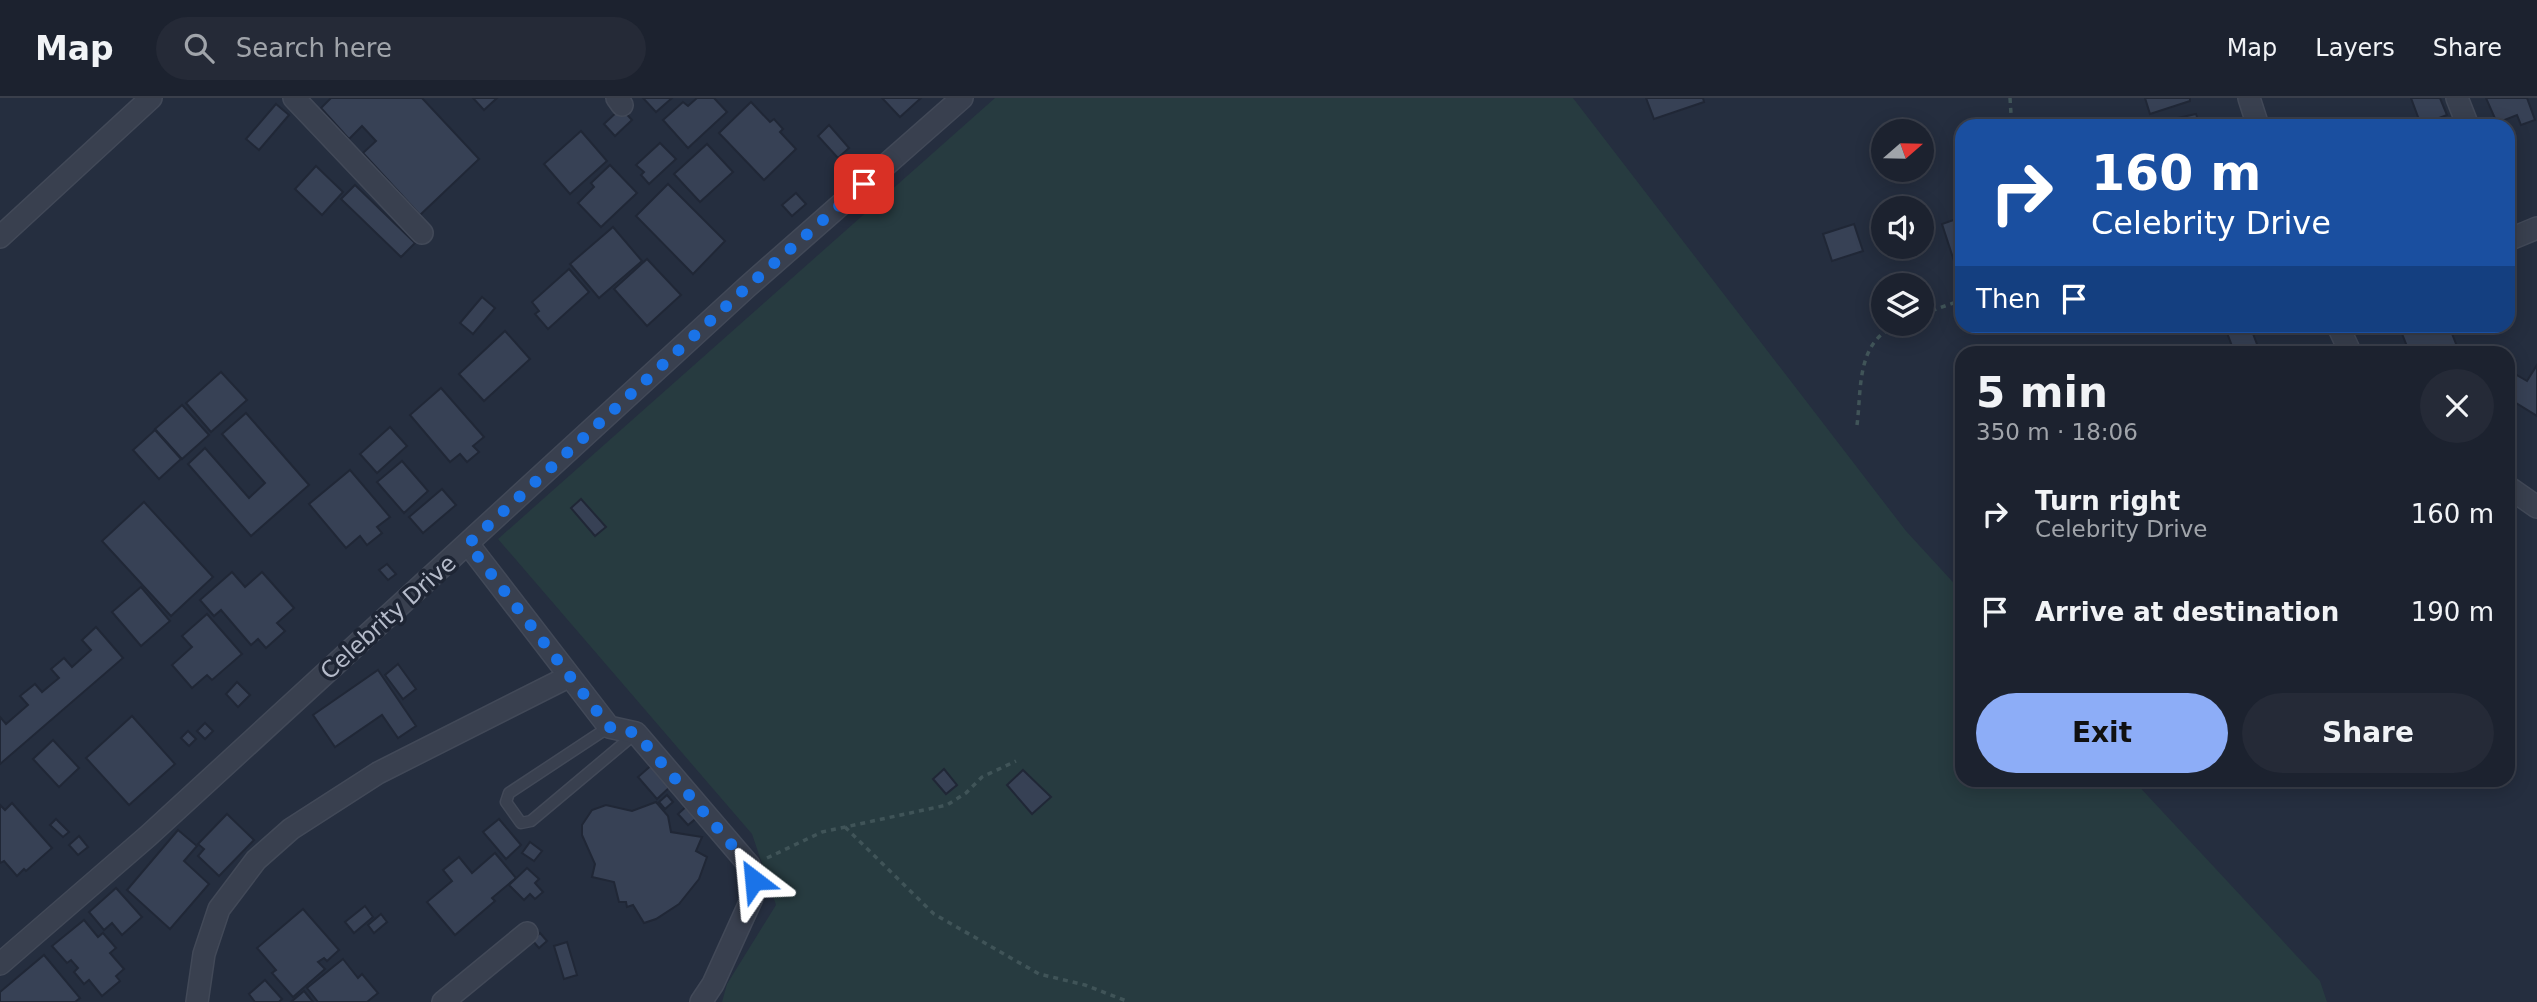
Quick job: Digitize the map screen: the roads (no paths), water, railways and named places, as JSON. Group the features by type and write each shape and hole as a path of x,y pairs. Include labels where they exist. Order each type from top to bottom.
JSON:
{"street":[{"path":"0,237 151,98"},
{"path":"294,98 422,233"},
{"name":"Celebrity Drive","path":"0,964 148,836 747,287 962,98"},
{"path":"2249,98 2256,119"},
{"path":"2457,98 2465,119"},
{"path":"2515,236 2537,228"},
{"path":"2515,492 2537,507"},
{"path":"468,544 609,727 636,733 749,865 754,880 752,898 713,984 701,1002"},
{"path":"197,1002 204,954 219,909 256,860 291,829 378,773 568,677"},
{"path":"443,1002 527,933"}],"lane":[{"path":"609,727 509,793 506,802 521,823 531,821 636,733"}]}
